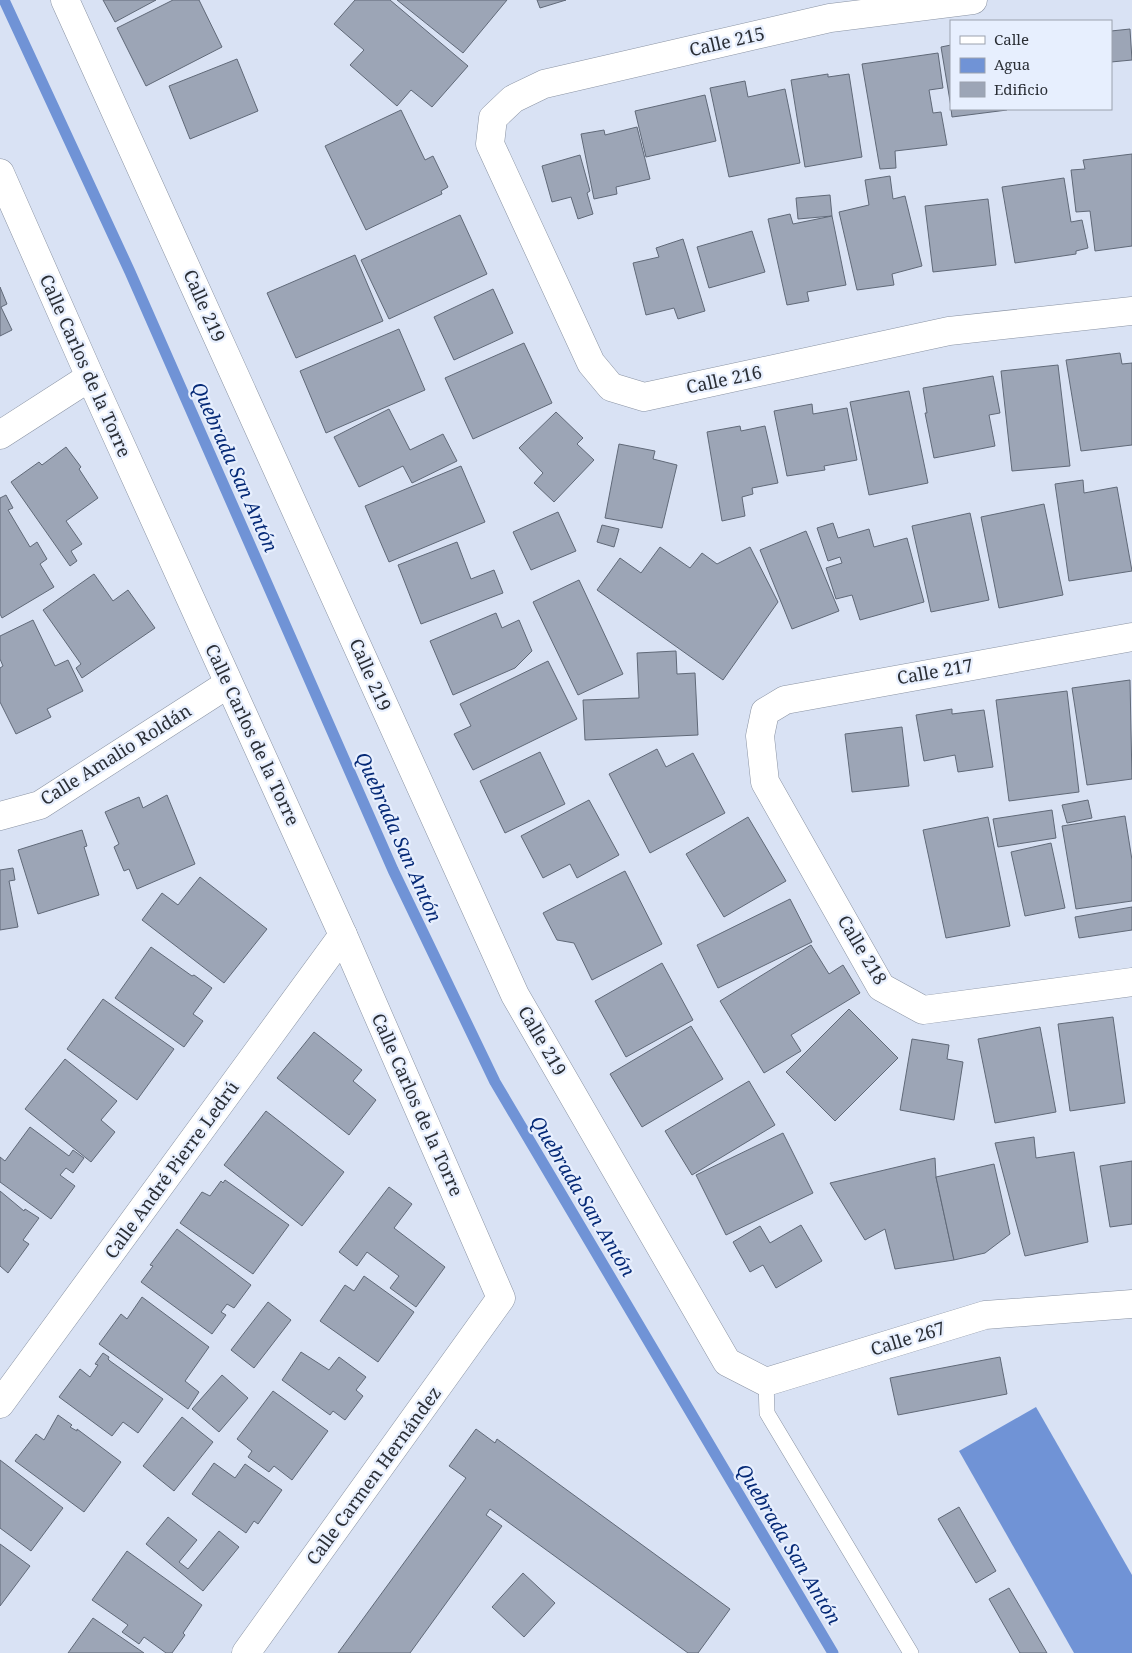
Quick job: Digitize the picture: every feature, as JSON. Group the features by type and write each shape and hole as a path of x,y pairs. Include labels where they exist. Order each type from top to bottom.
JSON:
{"street":[{"name":"Calle 219","path":"66,0 516,995 727,1362 766,1382"},
{"name":"Calle 215","path":"493,118 513,98 544,84 830,18 973,0"},
{"name":"Calle 216","path":"493,118 490,144 591,363 611,387 644,397 950,331 1132,311"},
{"name":"Calle Carlos de la Torre","path":"0,173 228,684 343,935 502,1298"},
{"path":"0,435 90,377"},
{"name":"Calle 217","path":"760,736 765,712 785,700 1132,638"},
{"name":"Calle Amalio Roldán","path":"0,816 40,805 228,684"},
{"name":"Calle 218","path":"760,736 765,782 881,988 923,1010 1132,982"},
{"name":"Calle André Pierre Ledrú","path":"0,1404 343,935"},
{"name":"Calle Carmen Hernández","path":"246,1653 502,1298"},
{"name":"Calle 267","path":"766,1382 985,1315 1132,1304"}],"lane":[{"path":"766,1382 767,1413 911,1653"}],"water":[{"path":"1036,1407 1132,1575 1132,1653 1074,1653 959,1451"}],"building":[{"path":"103,0 156,0 115,22"},
{"path":"173,0 199,0 222,47 146,86 117,28"},
{"path":"355,0 390,0 468,66 432,107 411,90 397,106 350,65 364,50 334,24"},
{"path":"397,0 507,0 463,53"},
{"path":"537,0 566,0 540,8"},
{"path":"1130,29 1132,60 1112,62 1112,31"},
{"path":"950,45 950,101 941,47"},
{"path":"938,53 943,88 929,90 933,113 941,112 947,145 895,151 896,168 880,169 862,64"},
{"path":"237,59 258,111 190,139 169,86"},
{"path":"828,74 828,77 849,74 862,157 805,167 791,80"},
{"path":"745,81 748,97 785,89 800,163 729,177 710,88"},
{"path":"705,95 716,141 646,157 635,111"},
{"path":"401,110 425,160 433,156 448,187 441,191 442,194 366,230 325,146"},
{"path":"951,110 1007,110 952,117"},
{"path":"637,127 650,179 616,187 617,194 594,199 581,134 604,130 605,135"},
{"path":"1132,154 1132,246 1095,251 1090,211 1076,212 1071,170 1085,169 1083,160"},
{"path":"580,155 590,191 587,193 593,214 578,219 571,197 552,202 542,166"},
{"path":"890,176 893,199 905,196 922,266 892,274 894,285 857,290 839,212 869,205 865,180"},
{"path":"1064,178 1071,222 1082,220 1088,248 1076,251 1076,254 1015,263 1002,187"},
{"path":"830,195 832,216 798,219 796,198"},
{"path":"988,199 996,265 933,272 925,206"},
{"path":"790,214 793,224 832,216 846,285 807,292 809,301 787,305 768,219"},
{"path":"460,215 487,274 389,319 361,260"},
{"path":"752,231 765,272 709,288 697,247"},
{"path":"683,239 705,311 678,319 674,308 646,315 633,263 659,257 656,248"},
{"path":"355,255 383,321 296,358 267,293"},
{"path":"0,287 7,304 1,307 12,330 0,336"},
{"path":"493,289 513,333 454,360 434,317"},
{"path":"399,329 425,390 326,433 300,371"},
{"path":"524,343 552,403 473,439 445,378"},
{"path":"1120,353 1122,364 1132,363 1132,445 1081,451 1066,360"},
{"path":"1058,365 1070,466 1012,471 1001,371"},
{"path":"993,376 1000,413 989,415 995,446 934,458 925,413 927,413 923,388"},
{"path":"909,391 928,483 869,495 850,402"},
{"path":"812,404 813,414 847,408 857,460 824,466 825,470 787,476 774,411"},
{"path":"389,409 410,450 443,434 457,461 412,483 403,466 359,487 334,437"},
{"path":"556,412 583,438 577,444 594,460 554,502 534,483 543,473 519,448"},
{"path":"740,426 741,431 765,426 778,483 752,488 753,494 742,497 745,516 722,521 707,432"},
{"path":"619,444 655,451 653,459 677,465 662,528 605,518"},
{"path":"66,447 81,467 79,469 98,498 66,521 82,544 71,551 77,561 70,566 11,482 39,462 42,465"},
{"path":"461,466 485,522 389,562 365,506"},
{"path":"1083,480 1084,493 1117,487 1132,571 1069,581 1055,484"},
{"path":"6,495 13,508 8,510 30,547 37,542 47,559 40,564 54,587 2,618 0,614 0,498"},
{"path":"1044,504 1063,595 999,608 981,517"},
{"path":"558,512 576,551 531,570 513,532"},
{"path":"970,513 989,600 931,612 912,526"},
{"path":"833,523 838,538 869,529 874,547 907,538 924,602 860,620 852,595 836,599 826,568 842,563 840,557 828,561 817,528"},
{"path":"602,525 619,529 614,547 597,542"},
{"path":"806,531 839,611 792,629 760,550"},
{"path":"457,542 471,579 494,570 503,593 421,624 398,565"},
{"path":"660,547 690,568 702,553 717,564 750,547 778,602 723,680 597,590 620,558 641,573"},
{"path":"94,574 113,601 128,590 155,628 82,678 76,668 81,664 43,610"},
{"path":"579,580 623,674 578,695 533,602"},
{"path":"496,613 502,628 519,620 532,651 515,668 453,695 430,641"},
{"path":"33,620 55,666 68,660 83,691 47,709 51,717 16,734 0,702 0,668 3,666 0,659 0,636"},
{"path":"676,651 677,674 695,673 698,735 585,740 583,700 639,698 637,653"},
{"path":"548,661 577,719 473,770 454,734 471,726 460,704"},
{"path":"1130,680 1132,779 1087,785 1072,688"},
{"path":"1067,691 1079,792 1009,801 996,700"},
{"path":"952,709 952,714 984,710 993,767 958,772 955,755 924,761 916,715"},
{"path":"902,727 909,786 852,792 845,734"},
{"path":"657,749 666,767 693,753 725,813 650,853 609,774"},
{"path":"540,752 565,804 505,833 480,781"},
{"path":"167,795 195,864 137,889 129,869 124,871 114,847 119,844 105,812 139,797 143,808"},
{"path":"589,800 619,855 577,878 570,864 543,878 521,836"},
{"path":"1088,800 1092,818 1067,823 1062,805"},
{"path":"1052,810 1056,838 998,847 993,819"},
{"path":"1125,816 1132,860 1132,901 1076,909 1062,826"},
{"path":"748,817 786,881 724,917 686,854"},
{"path":"988,817 1010,926 946,938 923,830"},
{"path":"82,830 87,846 84,847 99,895 38,914 18,850"},
{"path":"1051,843 1065,908 1025,916 1011,852"},
{"path":"13,868 15,880 9,881 18,927 0,930 0,870"},
{"path":"625,871 662,944 592,980 574,943 557,940 543,913"},
{"path":"200,877 267,929 224,983 142,920 162,893 178,905"},
{"path":"790,899 812,942 718,988 697,945"},
{"path":"1132,907 1132,930 1079,938 1075,917"},
{"path":"811,945 829,974 843,965 860,993 791,1035 801,1051 764,1073 720,1001"},
{"path":"151,947 212,988 193,1014 203,1021 184,1047 115,998"},
{"path":"662,963 693,1020 626,1057 595,1001"},
{"path":"103,999 174,1049 137,1100 67,1049"},
{"path":"849,1009 898,1058 835,1121 786,1072"},
{"path":"1113,1017 1125,1103 1070,1111 1058,1024"},
{"path":"691,1026 723,1079 642,1127 610,1074"},
{"path":"1040,1027 1056,1112 995,1123 978,1039"},
{"path":"314,1032 362,1070 353,1081 376,1100 349,1135 277,1078"},
{"path":"912,1039 949,1045 947,1059 963,1062 954,1120 900,1110"},
{"path":"65,1059 117,1101 101,1120 115,1132 91,1162 25,1109"},
{"path":"749,1081 775,1125 692,1175 665,1131"},
{"path":"266,1111 344,1172 302,1226 224,1165"},
{"path":"30,1127 69,1156 73,1150 84,1158 73,1173 66,1168 60,1175 75,1186 51,1219 0,1182 0,1157 5,1161"},
{"path":"783,1133 813,1193 726,1235 696,1175"},
{"path":"1034,1137 1036,1158 1074,1152 1088,1242 1025,1256 995,1143"},
{"path":"935,1158 936,1177 954,1260 895,1269 885,1229 865,1240 830,1183"},
{"path":"1132,1161 1132,1224 1110,1227 1100,1166"},
{"path":"994,1164 1010,1234 985,1253 954,1260 936,1177"},
{"path":"225,1180 289,1225 253,1274 180,1223 202,1192 210,1196 221,1181 223,1183"},
{"path":"389,1187 412,1204 394,1228 445,1267 416,1307 390,1288 399,1276 367,1252 357,1266 339,1252"},
{"path":"0,1191 24,1211 25,1209 39,1218 23,1240 29,1244 8,1273 0,1266"},
{"path":"801,1225 822,1261 776,1288 763,1265 750,1272 733,1242 760,1226 770,1243"},
{"path":"177,1229 251,1285 234,1308 227,1304 221,1312 226,1315 212,1334 141,1282 153,1266 150,1265"},
{"path":"364,1276 414,1312 378,1362 320,1321 345,1285 354,1291"},
{"path":"142,1297 209,1347 185,1381 199,1392 188,1409 99,1344 121,1314 127,1319"},
{"path":"268,1302 291,1320 254,1368 231,1350"},
{"path":"301,1352 329,1370 339,1357 366,1377 356,1390 363,1396 345,1420 333,1411 330,1415 282,1380"},
{"path":"103,1353 109,1357 110,1361 163,1399 138,1433 123,1422 112,1436 59,1397 80,1369 90,1377 98,1365 95,1364"},
{"path":"1000,1357 1007,1394 898,1415 890,1378"},
{"path":"222,1375 248,1398 219,1432 192,1409"},
{"path":"273,1391 328,1431 292,1480 274,1466 269,1472 248,1457 252,1451 237,1439"},
{"path":"58,1415 72,1425 70,1427 77,1431 77,1429 121,1462 84,1512 15,1461 36,1434 44,1440"},
{"path":"182,1417 213,1442 174,1491 143,1466"},
{"path":"476,1429 495,1443 497,1439 730,1609 698,1653 688,1653 490,1509 486,1515 502,1526 410,1653 338,1653 466,1478 449,1466"},
{"path":"0,1460 63,1508 31,1551 0,1528"},
{"path":"214,1463 235,1478 245,1464 282,1490 258,1524 254,1521 246,1533 192,1494"},
{"path":"959,1507 996,1571 976,1583 938,1519"},
{"path":"168,1517 197,1540 179,1562 188,1569 219,1531 239,1547 203,1591 146,1544"},
{"path":"0,1544 30,1566 0,1606"},
{"path":"127,1551 202,1605 172,1653 166,1653 144,1637 139,1644 122,1632 128,1625 92,1600"},
{"path":"523,1573 555,1603 524,1637 492,1607"},
{"path":"1009,1588 1047,1653 1020,1653 989,1599"},
{"path":"93,1618 144,1653 68,1653"}],"waterway":[{"name":"Quebrada San Antón","path":"4,0 130,272 393,870 495,1082 833,1653"}]}
